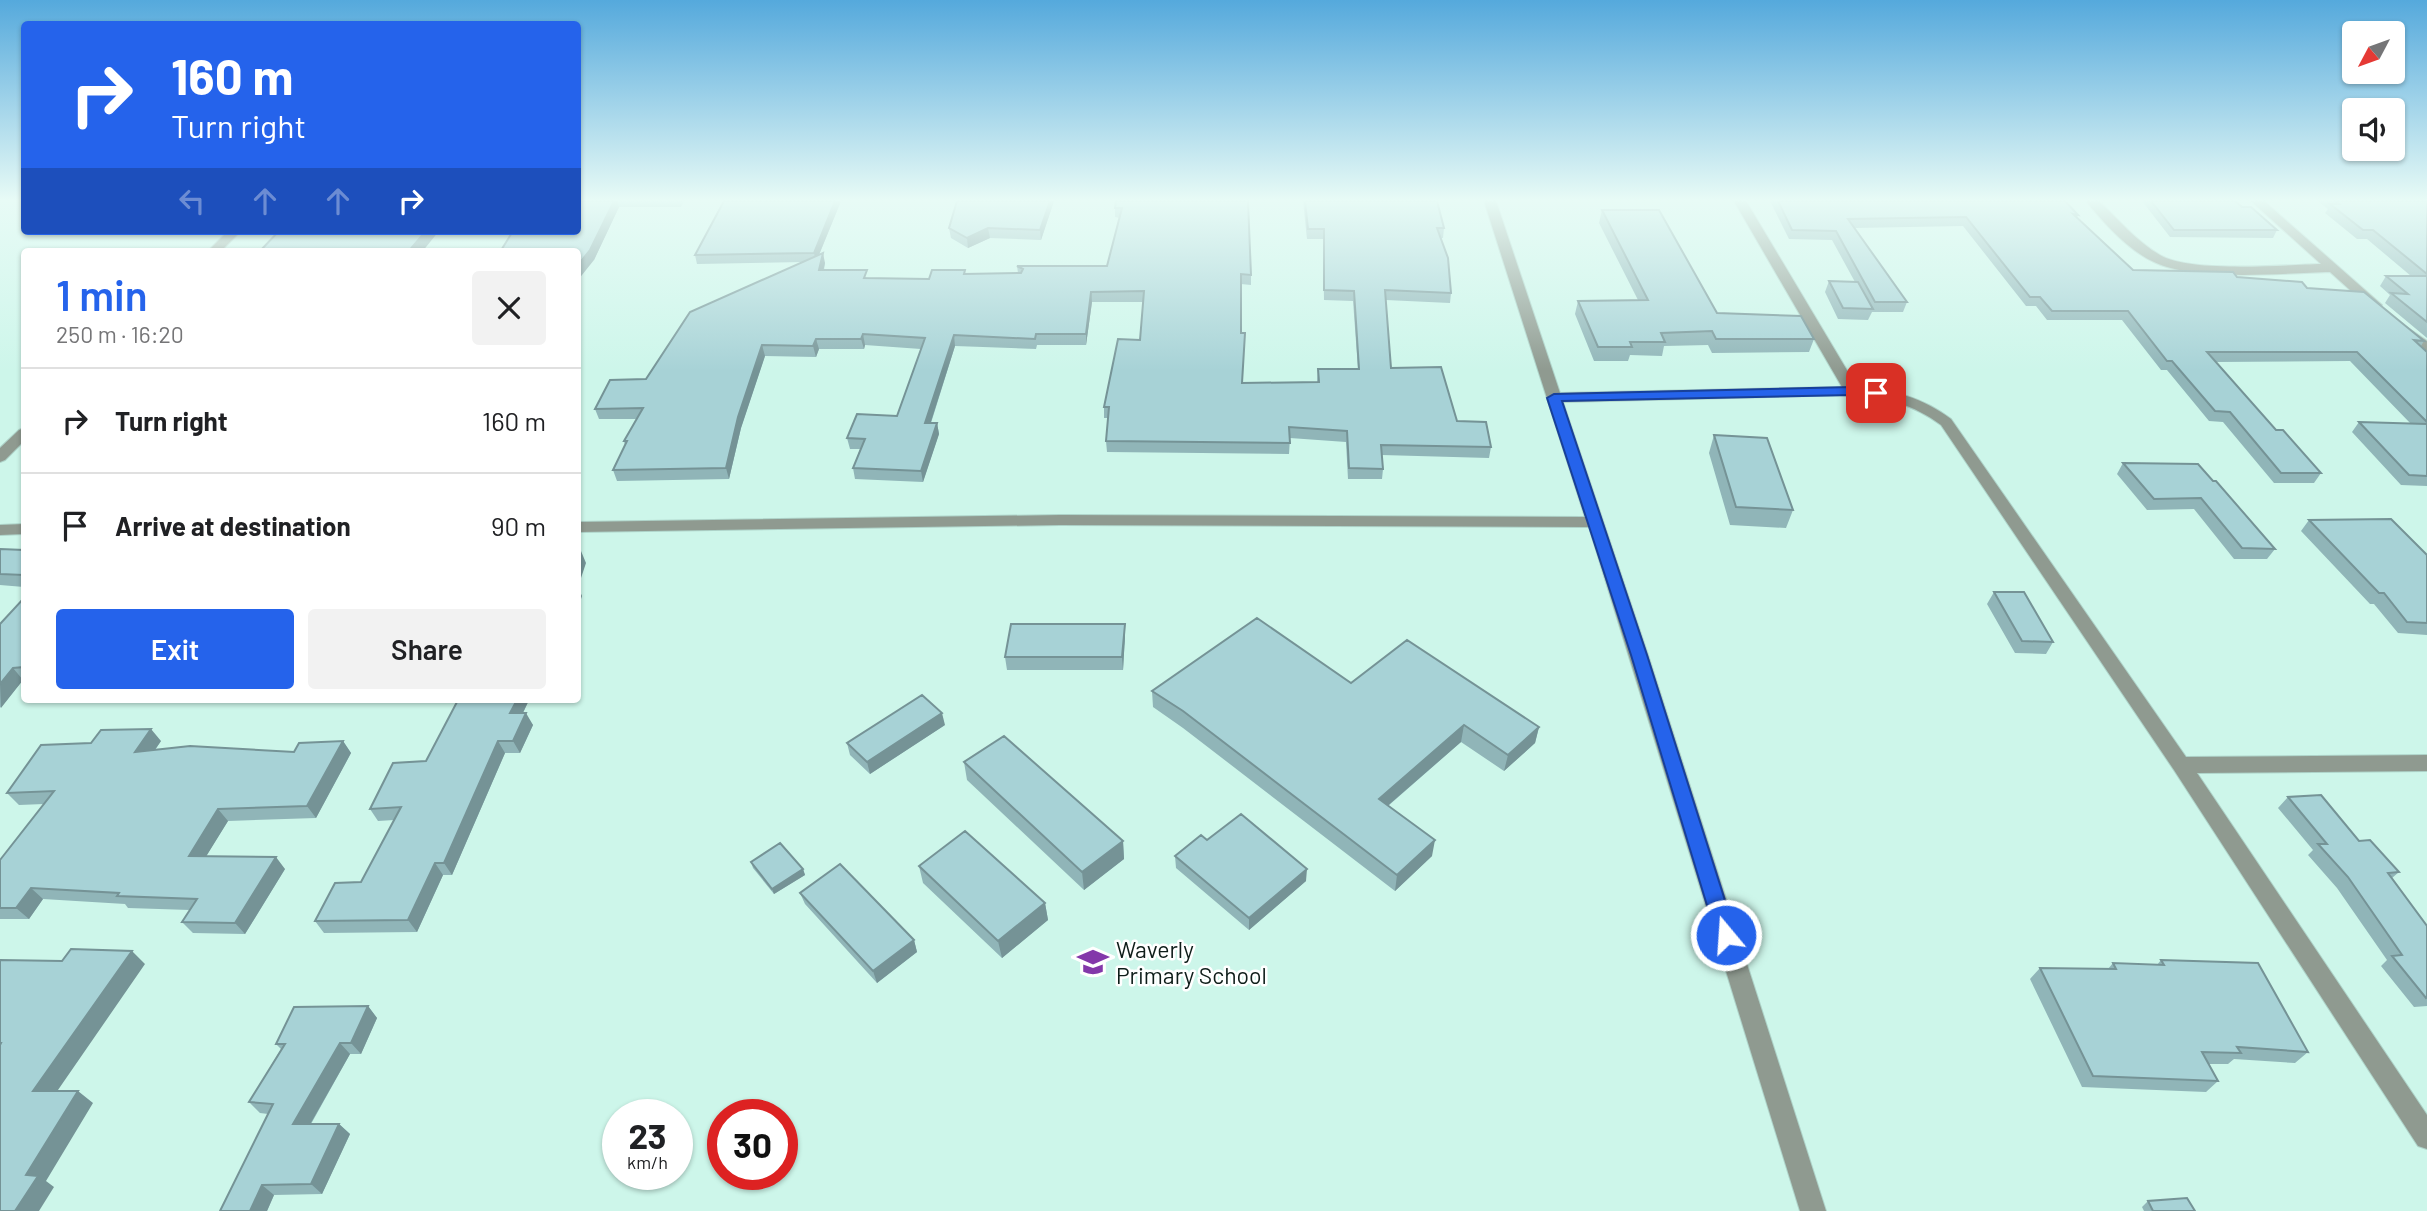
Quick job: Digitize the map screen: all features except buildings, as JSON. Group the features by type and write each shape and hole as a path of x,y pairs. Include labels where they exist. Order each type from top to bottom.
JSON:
{"street":[{"path":"1508,258 1596,522 1814,1211"},
{"path":"1773,258 1852,391"},
{"path":"2156,258 2171,264 2204,267 2330,268"},
{"path":"2319,258 2427,348"},
{"path":"1554,398 1852,391 1900,395 1927,407 1946,422 2181,765 2427,1137"},
{"path":"0,457 21,436"},
{"path":"581,527 1060,520 1596,522"},
{"path":"0,530 21,529"},
{"path":"2181,765 2427,763"}],"place":[{"name":"Waverly Primary School","path":"1093,962"}],"route":[{"path":"1726,935 1639,655 1554,398 1852,391 1876,393"}]}
